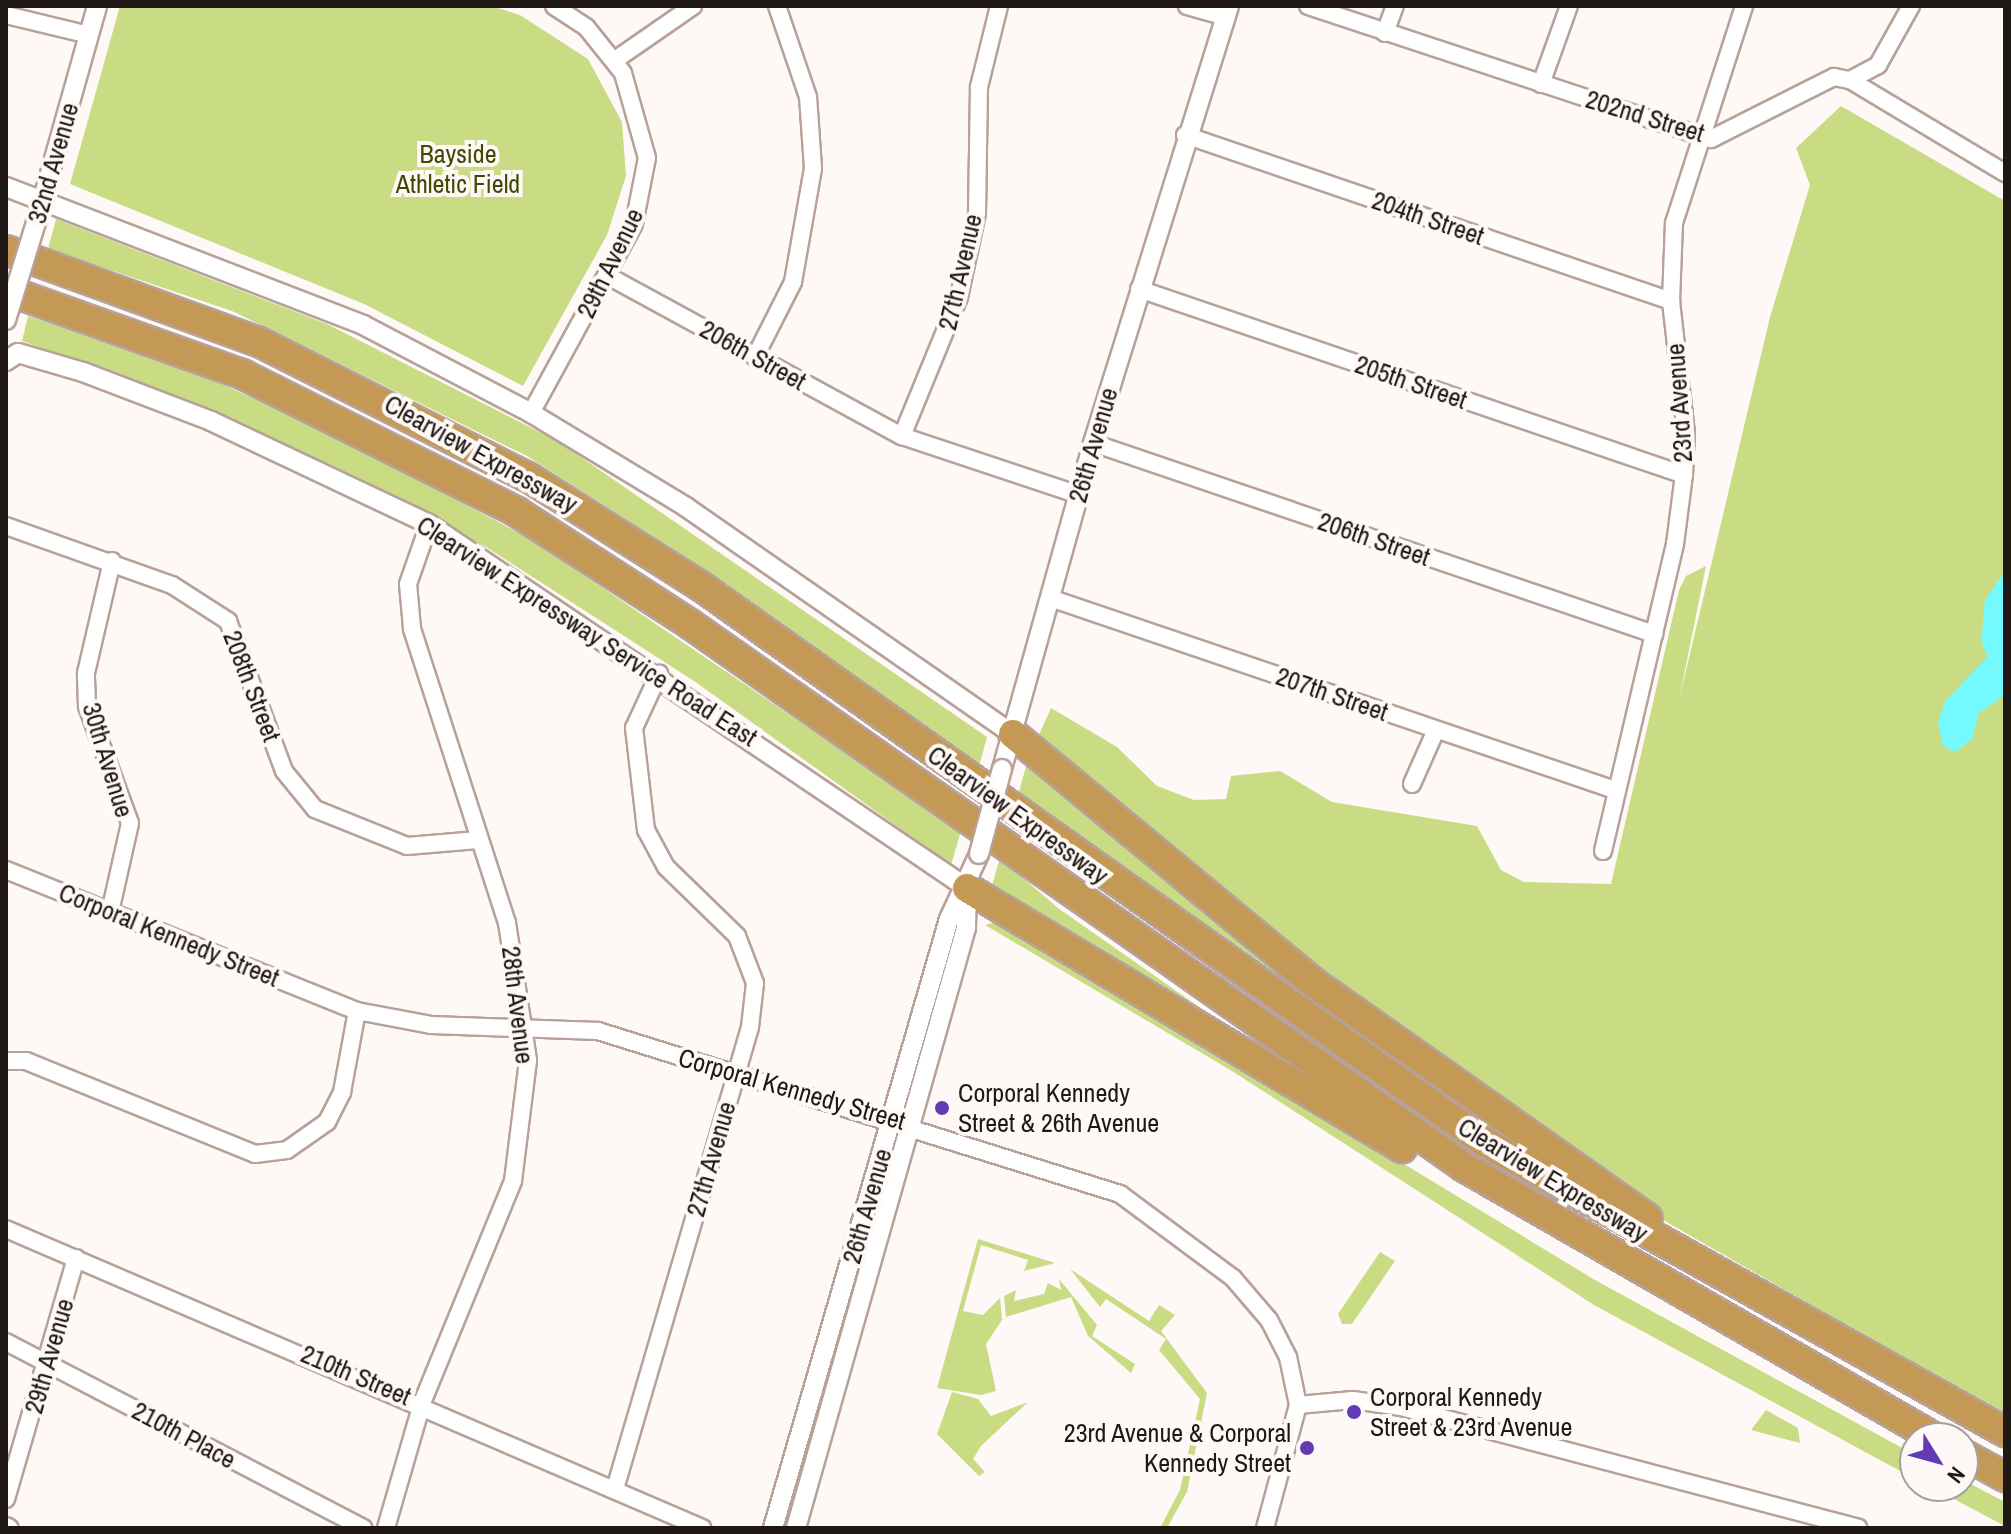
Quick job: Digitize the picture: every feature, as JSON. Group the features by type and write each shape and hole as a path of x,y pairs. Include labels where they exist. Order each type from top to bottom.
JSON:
{"highway":[{"name":"Clearview Expressway","path":"6,250 259,342 528,477 702,587 1483,1141 2005,1432"},
{"name":"Clearview Expressway","path":"6,290 242,374 517,512 678,615 1464,1167 1907,1422"},
{"path":"1013,734 1391,1041 1644,1216 1909,1381"},
{"path":"967,888 1516,1216 1899,1422"},
{"path":"1979,1464 2005,1478"}],"street":[{"name":"32nd Avenue","path":"6,320 97,6"},
{"path":"554,6 615,60 693,6"},
{"path":"755,357 793,282 813,168 808,97 777,6"},
{"name":"27th Avenue","path":"902,436 959,297 977,213 979,87 999,6"},
{"path":"1187,6 1228,12"},
{"name":"202nd Street","path":"1308,6 1711,139 1834,77 1850,80"},
{"path":"1385,33 1395,6"},
{"path":"1541,84 1569,6"},
{"name":"23rd Avenue","path":"1603,851 1654,634 1684,475 1686,433 1671,301 1674,223 1698,135 1744,6"},
{"path":"1850,80 1878,65 1911,6"},
{"name":"26th Avenue","path":"796,1528 901,1122 949,919 967,888 979,854 1093,443 1185,135 1228,12"},
{"path":"6,15 89,35"},
{"name":"29th Avenue","path":"531,413 634,224 647,158 634,95 615,60"},
{"path":"1850,80 2005,173"},
{"name":"204th Street","path":"1185,135 1671,301"},
{"path":"6,187 43,197 363,325 531,413 686,507 1013,734"},
{"name":"206th Street","path":"608,276 902,436 1079,495"},
{"name":"205th Street","path":"1139,289 1684,475"},
{"name":"Clearview Expressway Service Road East","path":"6,361 18,353 83,372 211,421 429,524 659,674 967,888"},
{"name":"206th Street","path":"1093,443 1654,634"},
{"name":"28th Avenue","path":"386,1528 422,1403 513,1181 525,1120 526,1025 507,923 412,628 408,584 429,524"},
{"name":"208th Street","path":"6,526 112,561 207,603 228,621 284,771 315,809 407,846 478,840"},
{"name":"30th Avenue","path":"110,912 130,823 87,706 86,673 112,561"},
{"name":"207th Street","path":"1050,598 1615,790"},
{"name":"27th Avenue","path":"615,1489 736,1073 755,983 721,915 666,867 646,830 635,781 634,728 659,674"},
{"path":"1412,784 1436,730"},
{"name":"Corporal Kennedy Street","path":"6,870 357,1011 431,1025 526,1025 598,1031 1088,1178 1196,1245 1269,1320 1288,1357 1298,1405"},
{"path":"6,1061 26,1061 255,1154 296,1146 327,1122 342,1092 357,1011"},
{"name":"26th Avenue","path":"773,1528 901,1122"},
{"name":"210th Street","path":"6,1229 422,1403 702,1528"},
{"name":"29th Avenue","path":"6,1499 48,1364 76,1258"},
{"name":"210th Place","path":"6,1342 363,1528"},
{"path":"1265,1528 1298,1405 1390,1405 1858,1528"}],"green space":[{"name":"Bayside Athletic Field","path":"120,6 492,6 520,15 588,59 622,122 626,176 607,235 523,386 364,304 70,184"},
{"path":"1841,106 2005,201 2005,1416 1656,1216 1468,1086 1033,748 1051,708 1117,747 1157,786 1194,800 1226,799 1231,776 1280,771 1332,802 1477,826 1501,870 1524,882 1611,884 1679,590 1686,576 1706,566 1679,700 1770,317 1810,185 1796,148"},
{"path":"56,219 327,324 559,442 987,737 978,770 718,578 527,456 232,311 48,249"},
{"path":"28,316 181,366 329,432 532,540 961,831 951,865 694,681 486,547 238,423 22,341"},
{"path":"1027,763 1436,1086 1018,795"},
{"path":"1000,858 1058,908 1332,1100 989,895"},
{"path":"1002,920 1595,1280 1899,1446 1899,1470 1594,1305 1232,1071 985,925"},
{"path":"978,1239 1055,1263 1024,1271 1028,1260 981,1245 963,1311 983,1315 1000,1298 1002,1320 986,1344 996,1391 981,1395 937,1388"},
{"path":"1380,1252 1395,1261 1352,1324 1342,1324 1338,1314"},
{"path":"1070,1269 1149,1321 1159,1305 1175,1315 1161,1331 1207,1393 1187,1492 1167,1528 1160,1528 1180,1490 1200,1399 1159,1350 1166,1339 1106,1299 1100,1307"},
{"path":"1059,1279 1097,1325 1092,1336 1135,1364 1131,1373 1088,1336 1071,1297 1006,1317 1004,1296 1016,1290 1014,1301 1044,1294 1048,1283 1061,1290"},
{"path":"952,1392 978,1399 991,1416 1028,1402 981,1446 973,1459 985,1472 979,1476 937,1434"},
{"path":"1766,1410 1798,1428 1800,1443 1751,1430"},
{"path":"1979,1488 2005,1502 2005,1526 1959,1502 1979,1502"}],"water":[{"path":"2005,571 2005,695 1979,713 1972,739 1955,752 1943,746 1938,721 1946,700 1988,656 1981,642 1985,600"}],"place":[{"name":"Corporal Kennedy Street & 26th Avenue","path":"942,1108"},
{"name":"Corporal Kennedy Street & 23rd Avenue","path":"1354,1412"},
{"name":"23rd Avenue & Corporal Kennedy Street","path":"1307,1448"}]}
